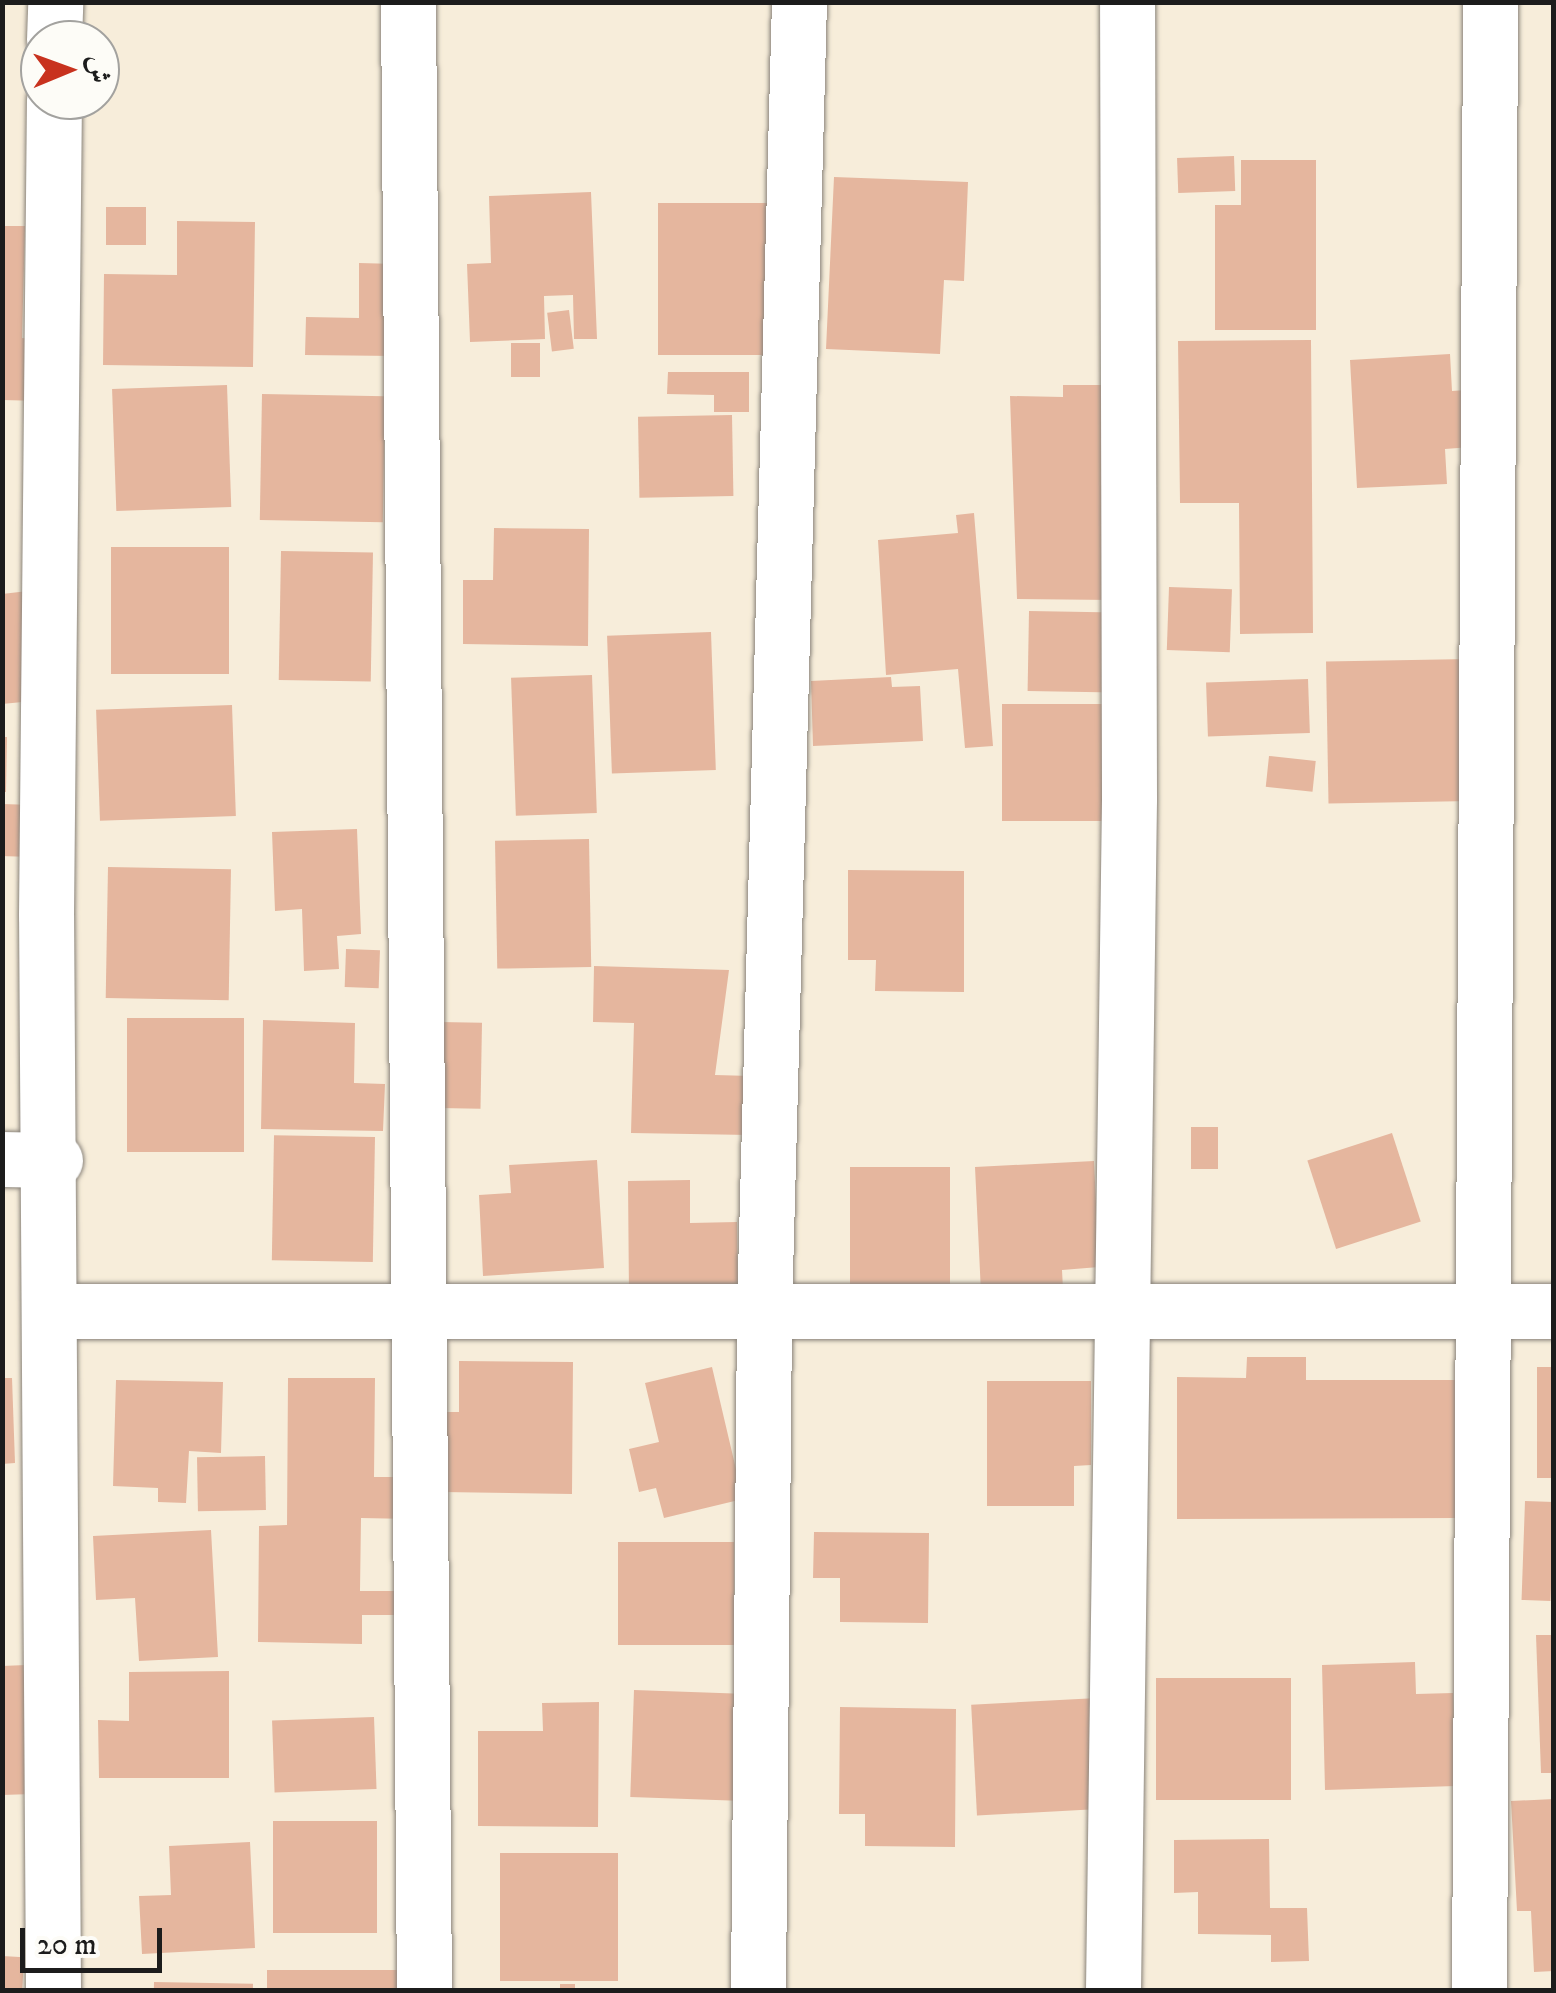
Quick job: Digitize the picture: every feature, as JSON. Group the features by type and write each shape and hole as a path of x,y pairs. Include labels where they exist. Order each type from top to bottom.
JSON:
{"street":[{"path":"408,2 424,1314 424,1990"},
{"path":"758,1990 764,1311 799,2"},
{"path":"1113,1990 1122,1311 1127,2"},
{"path":"1479,1990 1490,2"},
{"path":"53,120 24,915 28,1159 55,1311 54,1990"},
{"path":"55,1311 424,1314 1554,1311"}],"building":[{"path":"1234,156 1235,191 1178,193 1177,158"},
{"path":"1241,160 1316,160 1316,330 1215,330 1215,205 1241,205"},
{"path":"834,177 968,182 964,281 944,280 940,354 826,349"},
{"path":"591,192 597,339 574,339 573,295 544,296 545,339 470,342 467,264 491,263 489,196"},
{"path":"658,203 777,203 777,355 658,355"},
{"path":"106,207 146,207 146,245 106,245"},
{"path":"177,221 255,222 253,367 103,365 104,274 177,275"},
{"path":"2,226 25,226 22,338 43,340 41,401 2,400"},
{"path":"359,263 396,264 395,356 305,355 306,317 359,318"},
{"path":"569,310 574,349 552,351 547,313"},
{"path":"1311,340 1313,633 1240,634 1239,503 1180,503 1178,341"},
{"path":"511,343 540,343 540,377 511,377"},
{"path":"1450,354 1452,391 1481,389 1484,446 1445,449 1447,484 1357,488 1350,360"},
{"path":"668,372 749,372 749,412 714,412 714,395 667,394"},
{"path":"227,385 231,507 116,511 112,389"},
{"path":"1063,385 1114,385 1112,600 1017,599 1010,396 1063,397"},
{"path":"262,394 385,396 383,522 260,520"},
{"path":"732,415 733,496 639,498 638,417"},
{"path":"974,513 993,746 965,748 958,669 886,675 878,540 958,533 956,515"},
{"path":"494,528 589,529 588,646 463,644 463,580 493,580"},
{"path":"111,547 229,547 229,674 111,674"},
{"path":"281,551 373,553 371,682 279,680"},
{"path":"1169,587 1232,589 1230,652 1167,650"},
{"path":"28,591 43,700 2,704 2,594"},
{"path":"1029,611 1130,613 1129,693 1028,691"},
{"path":"711,632 716,770 612,774 607,636"},
{"path":"1469,659 1471,801 1329,803 1326,661"},
{"path":"592,675 597,813 516,816 511,678"},
{"path":"891,677 892,687 920,686 923,741 813,746 811,681"},
{"path":"1308,679 1310,733 1208,737 1206,683"},
{"path":"1002,704 1109,704 1109,821 1002,821"},
{"path":"232,705 236,816 100,821 96,710"},
{"path":"2,737 7,737 6,792 2,792"},
{"path":"1269,756 1316,761 1313,792 1266,787"},
{"path":"2,804 26,805 24,857 2,856"},
{"path":"357,829 361,934 337,936 339,969 304,971 302,909 275,911 272,832"},
{"path":"589,839 591,967 497,969 495,841"},
{"path":"108,867 231,869 229,1000 106,998"},
{"path":"848,870 964,871 964,992 875,991 876,960 848,960"},
{"path":"346,949 380,950 379,988 345,987"},
{"path":"594,966 729,970 715,1075 751,1076 750,1135 631,1133 634,1023 593,1022"},
{"path":"127,1018 244,1018 244,1152 127,1152"},
{"path":"263,1020 355,1023 354,1083 385,1084 383,1131 261,1129"},
{"path":"440,1022 482,1023 480,1109 438,1108"},
{"path":"1191,1127 1218,1127 1218,1169 1191,1169"},
{"path":"1392,1133 1421,1221 1336,1249 1307,1161"},
{"path":"274,1135 375,1137 373,1262 272,1260"},
{"path":"597,1160 604,1268 483,1276 479,1195 511,1193 509,1165"},
{"path":"1094,1161 1099,1267 1062,1270 1063,1289 981,1293 975,1167"},
{"path":"850,1167 950,1167 950,1305 850,1305"},
{"path":"690,1180 690,1223 737,1222 738,1286 629,1296 628,1181"},
{"path":"1247,1357 1306,1357 1306,1380 1457,1380 1456,1518 1177,1519 1177,1377 1246,1378"},
{"path":"459,1361 573,1362 572,1494 442,1492 443,1412 459,1412"},
{"path":"712,1367 743,1499 664,1518 656,1488 639,1492 629,1449 659,1442 645,1383"},
{"path":"1537,1367 1554,1367 1554,1478 1537,1478"},
{"path":"2,1378 12,1378 15,1463 2,1464"},
{"path":"288,1378 375,1378 374,1477 412,1477 411,1519 361,1518 360,1591 396,1591 396,1615 362,1615 362,1644 258,1642 259,1526 287,1525"},
{"path":"116,1380 223,1382 221,1453 189,1451 186,1503 158,1502 158,1488 113,1486"},
{"path":"987,1381 1091,1381 1091,1465 1074,1466 1074,1506 987,1506"},
{"path":"265,1456 266,1510 198,1511 197,1457"},
{"path":"1525,1501 1554,1502 1551,1601 1522,1600"},
{"path":"211,1530 218,1657 139,1661 135,1598 96,1600 93,1536"},
{"path":"814,1532 929,1533 928,1623 840,1622 840,1578 813,1578"},
{"path":"618,1542 734,1542 734,1645 618,1645"},
{"path":"1536,1635 1554,1635 1554,1773 1541,1773"},
{"path":"1415,1662 1416,1694 1453,1693 1456,1786 1325,1790 1322,1665"},
{"path":"26,1665 32,1794 2,1795 2,1666"},
{"path":"229,1671 229,1778 99,1778 98,1720 129,1721 129,1672"},
{"path":"1156,1678 1291,1678 1291,1800 1156,1800"},
{"path":"634,1690 748,1694 744,1801 630,1797"},
{"path":"1098,1698 1104,1809 977,1815 971,1705"},
{"path":"599,1702 598,1827 478,1826 478,1731 543,1731 542,1703"},
{"path":"840,1707 956,1709 955,1847 865,1846 865,1814 839,1814"},
{"path":"374,1717 377,1789 275,1793 272,1721"},
{"path":"1554,1799 1554,1971 1534,1972 1531,1911 1517,1911 1511,1801"},
{"path":"273,1821 377,1821 377,1933 273,1933"},
{"path":"1269,1839 1270,1908 1307,1908 1309,1961 1271,1962 1271,1935 1198,1934 1198,1892 1174,1893 1174,1840"},
{"path":"250,1842 255,1948 142,1954 139,1896 171,1895 169,1846"},
{"path":"500,1853 618,1853 618,1981 500,1981"},
{"path":"2,1956 24,1957 22,1990 2,1990"},
{"path":"267,1970 407,1970 407,1990 267,1990"},
{"path":"154,1982 253,1984 253,1990 154,1990"},
{"path":"560,1984 575,1984 575,1990 560,1990"}]}
